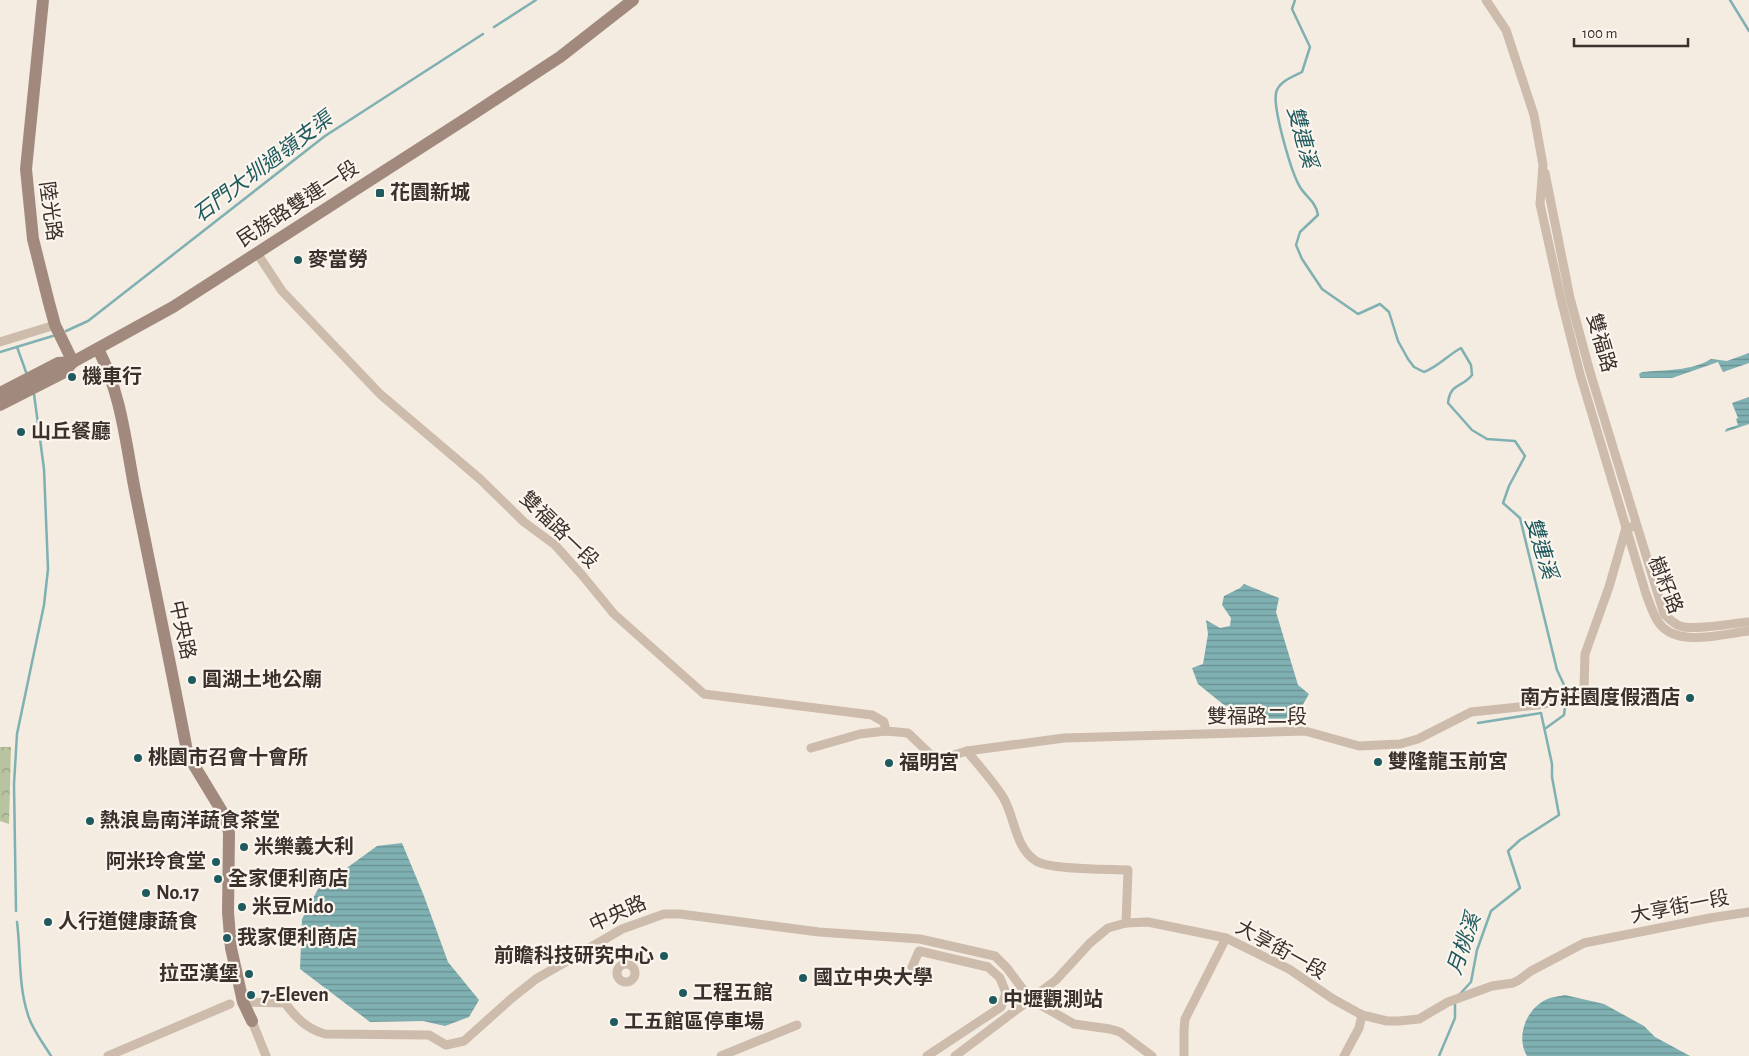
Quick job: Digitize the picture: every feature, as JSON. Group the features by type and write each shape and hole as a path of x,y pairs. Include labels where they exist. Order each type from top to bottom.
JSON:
{"street":[{"name":"陸光路","path":"43,0 26,169 34,239 55,325 73,362"},
{"name":"民族路雙連一段","path":"73,362 172,307 516,86 560,57 633,0"},
{"path":"1486,0 1506,30 1534,115 1543,165"},
{"name":"雙福路","path":"1543,165 1570,298 1636,526"},
{"name":"樹籽路","path":"1543,165 1540,204 1561,299 1580,374 1654,616 1664,629 1676,636 1689,638 1749,632"},
{"name":"雙福路一段","path":"257,253 282,291 380,394 480,479 524,522 555,545 614,614 704,694 872,715 884,722 886,731"},
{"path":"0,342 55,325"},
{"name":"中央路","path":"98,349 106,364 123,420 135,492 187,751 226,818 229,833 228,912 231,948 243,1002 252,1020"},
{"path":"0,405 64,373 73,362"},
{"path":"0,392 58,363 73,362"},
{"path":"1626,528 1636,526"},
{"name":"樹籽路","path":"1636,526 1660,606 1670,621 1680,626 1691,628 1749,622"},
{"name":"雙福路二段","path":"810,748 860,734 886,731 908,733 930,754 941,759 967,751 1064,738 1305,731 1359,746 1400,744 1418,739 1471,712 1537,705 1578,698 1584,689 1585,654 1609,587 1626,528"},
{"path":"967,751 1003,798 1025,852 1037,861 1062,867 1128,870 1126,923"},
{"name":"大享街一段","path":"955,1056 1056,980 1108,928 1126,923 1148,922 1226,938 1289,969 1333,999 1362,1015 1387,1021 1411,1020 1426,1016 1448,1002 1480,990 1513,983 1531,970 1584,943 1749,912"},
{"name":"中央路","path":"243,1002 285,1003 302,1023 314,1031 325,1034 429,1035 446,1045 464,1041 536,979 622,929 664,914 680,914 819,932 920,939 995,956 1007,968 1030,999"},
{"path":"1184,1056 1185,1019 1226,938"},
{"path":"912,967 919,951 983,966 996,973 1006,993 1001,1007 927,1056"},
{"path":"1030,999 1074,1024 1120,1032 1152,1056"},
{"path":"108,1056 230,1004"},
{"path":"1344,1056 1359,1028 1362,1015"},
{"path":"252,1020 266,1056"},
{"path":"721,1056 797,1025"}],"green space":[{"path":"0,747 11,747 9,824 0,821"}],"water":[{"path":"1749,353 1749,363 1723,372 1718,362 1672,378 1640,378 1639,374 1642,372 1687,368 1711,359 1727,361"},
{"path":"1749,397 1749,424 1725,432 1726,429 1738,425 1736,419 1738,418 1732,403"},
{"path":"1244,584 1279,598 1276,612 1298,685 1309,694 1291,722 1279,722 1224,705 1198,684 1192,668 1203,664 1208,634 1206,620 1220,628 1230,626 1231,618 1222,605 1224,596"},
{"path":"402,843 448,962 479,1000 469,1017 445,1026 423,1021 370,1022 300,969 302,919 318,889 377,846"},
{"path":"1565,995 1604,1004 1644,1026 1655,1037 1690,1056 1527,1056 1522,1040 1525,1022 1529,1015 1542,1002"}],"waterway":[{"name":"石門大圳過嶺支渠","path":"494,27 536,0"},
{"name":"雙連溪","path":"1295,0 1292,9 1310,47 1302,72 1286,80 1277,89 1277,112 1296,179 1313,203 1318,215 1300,232 1296,245 1302,259 1322,289 1358,314 1380,304 1389,312 1398,341 1414,367 1424,372 1461,348 1471,365 1472,375 1451,392 1448,403 1472,430 1487,439 1515,441 1525,456 1509,486 1503,503 1520,518 1557,670 1566,689 1566,694"},
{"path":"1730,0 1749,31"},
{"name":"石門大圳過嶺支渠","path":"66,331 88,321 325,136 483,34"},
{"name":"石門大圳過嶺支渠","path":"0,352 56,335"},
{"path":"17,347 26,372"},
{"path":"16,911 14,784 17,734 44,605 48,569 44,469 34,394"},
{"name":"雙連溪","path":"1546,728 1564,715 1565,707"},
{"name":"月桃溪","path":"1459,995 1471,982 1477,950 1491,911 1520,888 1508,851 1520,840 1559,815 1552,777 1552,764 1541,713 1478,723"},
{"path":"17,922 21,980 28,1015 38,1036 51,1056"},
{"name":"月桃溪","path":"1439,1056 1455,1018 1455,1001"}],"place":[{"name":"花園新城","path":"380,193"},
{"name":"麥當勞","path":"298,260"},
{"name":"機車行","path":"72,377"},
{"name":"山丘餐廳","path":"21,432"},
{"name":"圓湖土地公廟","path":"192,680"},
{"name":"南方莊園度假酒店","path":"1690,698"},
{"name":"桃園市召會十會所","path":"138,758"},
{"name":"雙隆龍玉前宮","path":"1378,762"},
{"name":"福明宮","path":"889,763"},
{"name":"熱浪島南洋蔬食茶堂","path":"90,821"},
{"name":"米樂義大利","path":"244,847"},
{"name":"阿米玲食堂","path":"216,862"},
{"name":"全家便利商店","path":"218,879"},
{"name":"No.17","path":"146,893"},
{"name":"米豆Mido","path":"242,907"},
{"name":"人行道健康蔬食","path":"48,922"},
{"name":"我家便利商店","path":"227,938"},
{"name":"前瞻科技研究中心","path":"664,956"},
{"name":"拉亞漢堡","path":"249,974"},
{"name":"國立中央大學","path":"803,978"},
{"name":"工程五館","path":"683,993"},
{"name":"7-Eleven","path":"251,995"},
{"name":"中壢觀測站","path":"993,1000"},
{"name":"工五館區停車場","path":"614,1022"}]}
